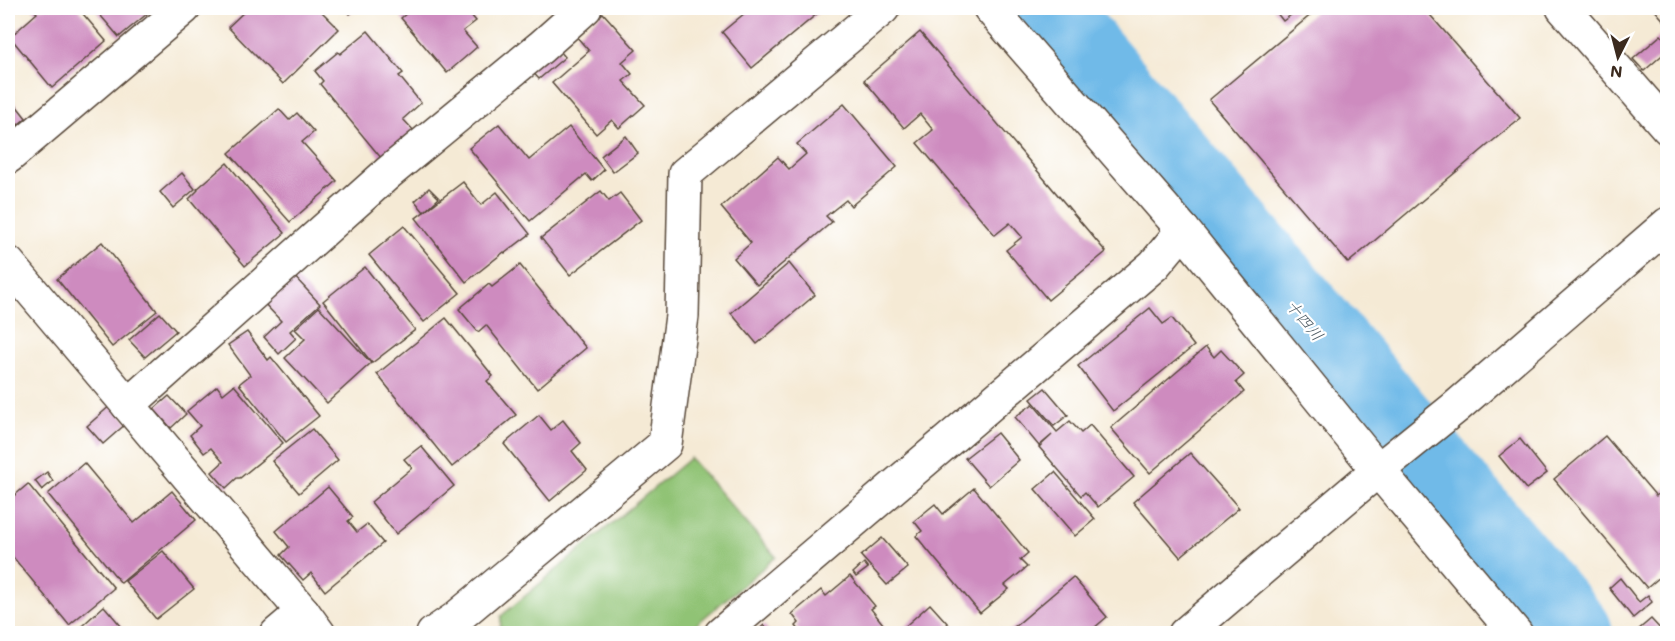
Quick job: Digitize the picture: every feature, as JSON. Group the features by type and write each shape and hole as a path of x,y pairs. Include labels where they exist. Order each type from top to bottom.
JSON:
{"street":[{"path":"8,157 184,8"},
{"path":"128,405 388,173 542,47 585,8"},
{"path":"451,629 665,444 682,316 685,174 883,8"},
{"path":"990,8 1385,465 1516,633"},
{"path":"1563,8 1668,128"},
{"path":"1185,633 1456,407 1668,224"},
{"path":"721,633 1154,265 1183,230"},
{"path":"8,263 311,623 277,633"}],"green space":[{"path":"690,458 776,557 686,633 500,633 501,616"}],"building":[{"path":"32,8 78,8 106,41 52,88 10,37 37,13"},
{"path":"94,8 154,8 119,37"},
{"path":"248,8 318,8 339,29 283,84 228,27"},
{"path":"345,8 358,8 350,14"},
{"path":"413,8 465,8 476,21 463,31 477,47 447,73 401,18"},
{"path":"751,8 824,8 752,68 722,32"},
{"path":"1273,8 1300,8 1283,21"},
{"path":"1319,8 1424,8 1520,118 1348,263 1209,100"},
{"path":"1653,8 1668,8 1668,22 1666,23"},
{"path":"603,13 636,50 622,62 632,74 623,81 645,105 619,128 612,120 596,134 552,83 589,51 576,36"},
{"path":"368,31 403,73 399,76 421,103 403,119 414,131 382,159 320,84 323,81 315,71"},
{"path":"920,32 1106,252 1048,300 1006,250 1022,237 1010,223 995,235 917,143 933,130 920,114 904,128 864,80"},
{"path":"1661,35 1668,43 1668,50 1644,71 1633,59"},
{"path":"555,45 565,57 539,79 529,68"},
{"path":"8,95 26,118 8,133"},
{"path":"844,104 897,167 851,206 846,200 826,216 832,222 757,285 734,258 751,243 721,207 778,157 789,169 806,154 797,144"},
{"path":"279,109 289,120 297,113 314,132 302,142 337,181 290,222 229,153"},
{"path":"499,124 529,160 569,127 604,170 592,181 586,174 530,221 469,148"},
{"path":"626,136 638,153 613,172 601,156"},
{"path":"227,163 285,233 245,266 189,199"},
{"path":"182,173 195,189 173,208 160,192"},
{"path":"463,182 481,205 497,192 530,234 466,282 416,218"},
{"path":"429,188 439,198 424,212 415,201"},
{"path":"601,191 609,201 620,193 641,220 570,275 541,238"},
{"path":"404,226 460,293 424,322 369,255"},
{"path":"102,242 157,311 112,347 57,279"},
{"path":"789,263 815,295 757,344 731,313"},
{"path":"520,265 586,348 537,389 486,325 478,332 459,309 489,284 492,287"},
{"path":"365,267 415,330 372,363 323,301"},
{"path":"293,275 320,304 290,331 296,338 279,354 264,337 281,321 263,302"},
{"path":"319,307 371,363 327,403 285,358 305,339 295,329"},
{"path":"1150,308 1163,324 1172,318 1194,346 1113,411 1078,366"},
{"path":"160,313 176,331 145,357 129,340"},
{"path":"446,318 493,376 487,381 516,415 452,467 377,374"},
{"path":"247,332 268,360 271,357 319,416 286,442 239,384 250,375 228,345"},
{"path":"1206,347 1214,357 1221,350 1244,375 1236,382 1244,392 1150,473 1111,428"},
{"path":"234,385 283,443 226,488 212,472 223,462 211,448 204,453 190,435 200,426 187,411 217,386 223,394"},
{"path":"1045,388 1068,415 1054,426 1031,399"},
{"path":"169,396 186,414 171,428 154,409"},
{"path":"112,404 128,422 103,444 87,426"},
{"path":"1033,404 1057,432 1070,421 1081,433 1090,425 1134,477 1098,507 1085,492 1081,496 1039,447 1052,435 1039,446 1015,417"},
{"path":"539,415 551,430 563,420 581,443 572,451 587,470 550,501 504,444"},
{"path":"312,429 338,460 299,493 272,461"},
{"path":"997,433 1019,460 989,486 965,458"},
{"path":"1605,436 1656,496 1668,486 1668,570 1647,588 1554,479"},
{"path":"1520,439 1547,473 1526,489 1499,456"},
{"path":"421,446 454,486 396,534 371,502 412,468 404,459"},
{"path":"1190,453 1239,508 1180,557 1133,502"},
{"path":"84,463 134,523 172,491 196,520 121,583 48,494"},
{"path":"47,472 53,481 42,490 35,481"},
{"path":"1055,472 1095,519 1075,536 1035,489"},
{"path":"28,484 114,588 69,625 8,551 8,501"},
{"path":"328,487 353,517 348,521 357,532 367,524 383,543 325,591 311,573 303,580 281,555 289,547 276,531"},
{"path":"974,488 1028,553 1020,560 1027,567 1005,585 1009,589 980,613 916,536 922,531 914,521 935,504 943,514"},
{"path":"882,538 908,568 887,585 861,556"},
{"path":"163,551 194,589 156,619 125,581"},
{"path":"864,563 868,568 856,577 853,573"},
{"path":"850,576 875,606 871,609 883,624 878,628 883,634 802,634 796,626 799,623 792,614 821,590 826,596"},
{"path":"1073,577 1107,617 1087,634 1006,634"},
{"path":"1620,578 1639,602 1648,595 1652,602 1633,618 1609,588"},
{"path":"930,604 957,634 904,634 901,630"},
{"path":"104,606 128,634 73,634"},
{"path":"1651,619 1663,634 1642,634 1638,630"},
{"path":"764,625 771,634 754,634"}],"waterway":[{"name":"十四川","path":"1041,8 1569,634"}]}
